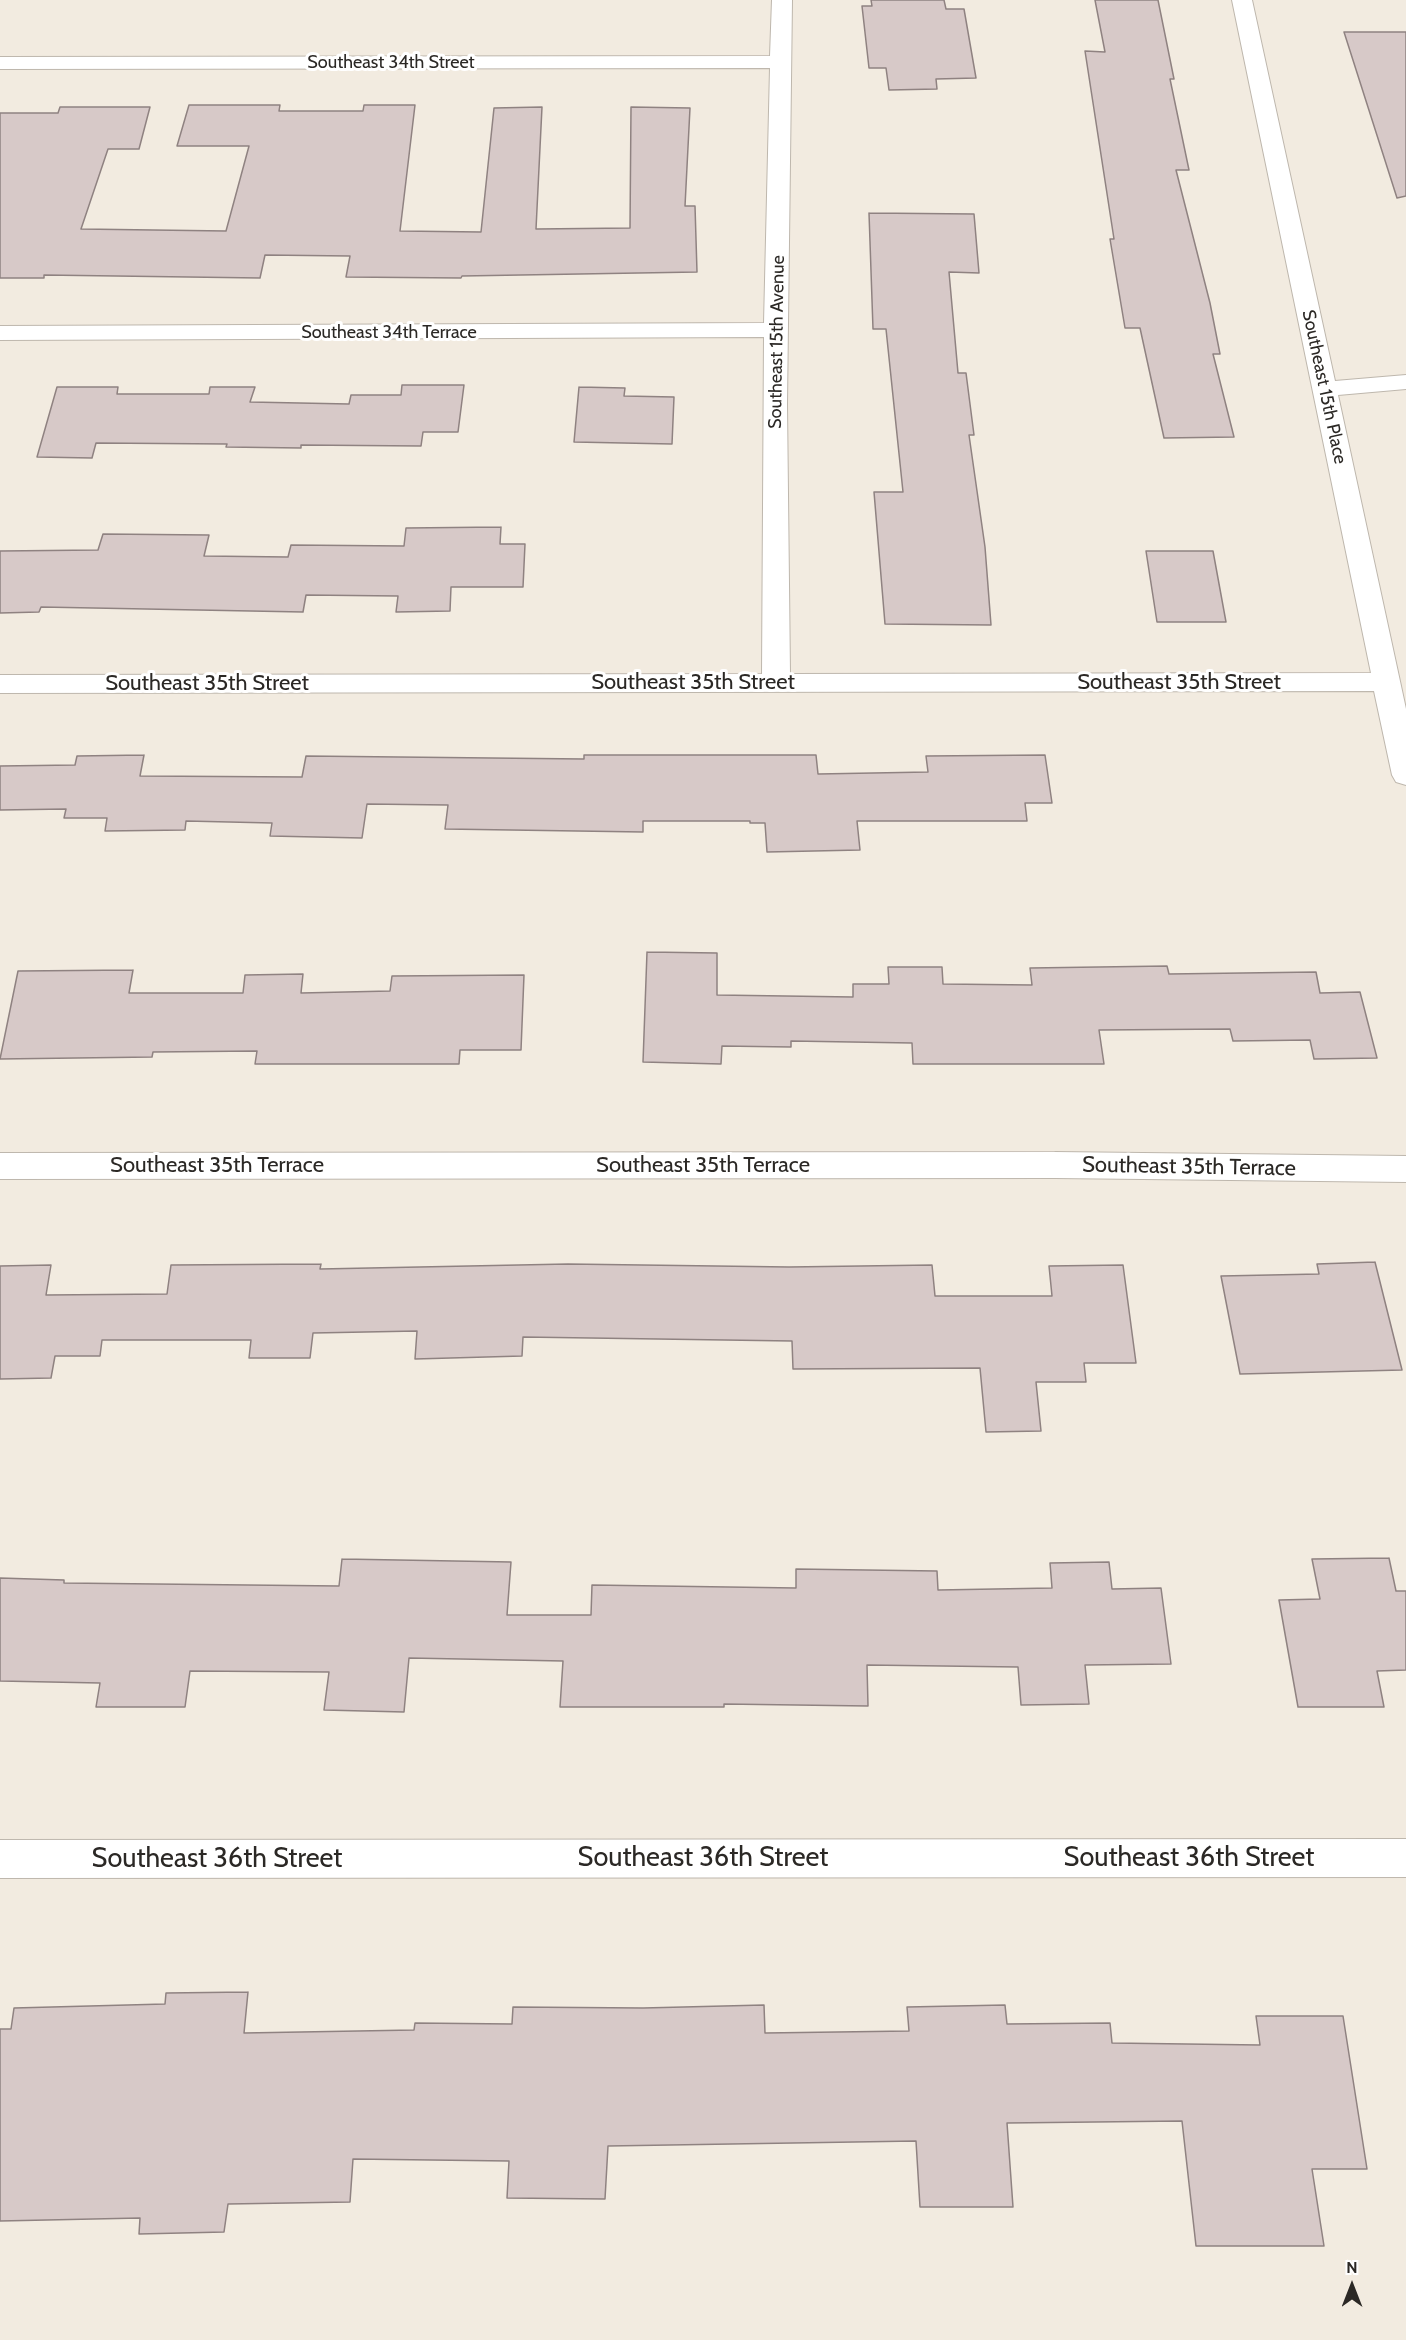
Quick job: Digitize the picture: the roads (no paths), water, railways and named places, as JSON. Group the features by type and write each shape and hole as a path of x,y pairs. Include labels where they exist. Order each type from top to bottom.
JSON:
{"street":[{"name":"Southeast 15th Avenue","path":"776,683 777,330 782,0"},
{"name":"Southeast 15th Place","path":"1242,0 1405,765"},
{"name":"Southeast 34th Street","path":"0,63 781,62"},
{"name":"Southeast 34th Terrace","path":"0,333 777,330"},
{"path":"1324,389 1406,382"},
{"name":"Southeast 35th Street","path":"0,684 1386,682"},
{"name":"Southeast 35th Terrace","path":"0,1166 1055,1165 1406,1169"},
{"name":"Southeast 36th Street","path":"0,1859 1406,1858"}]}
